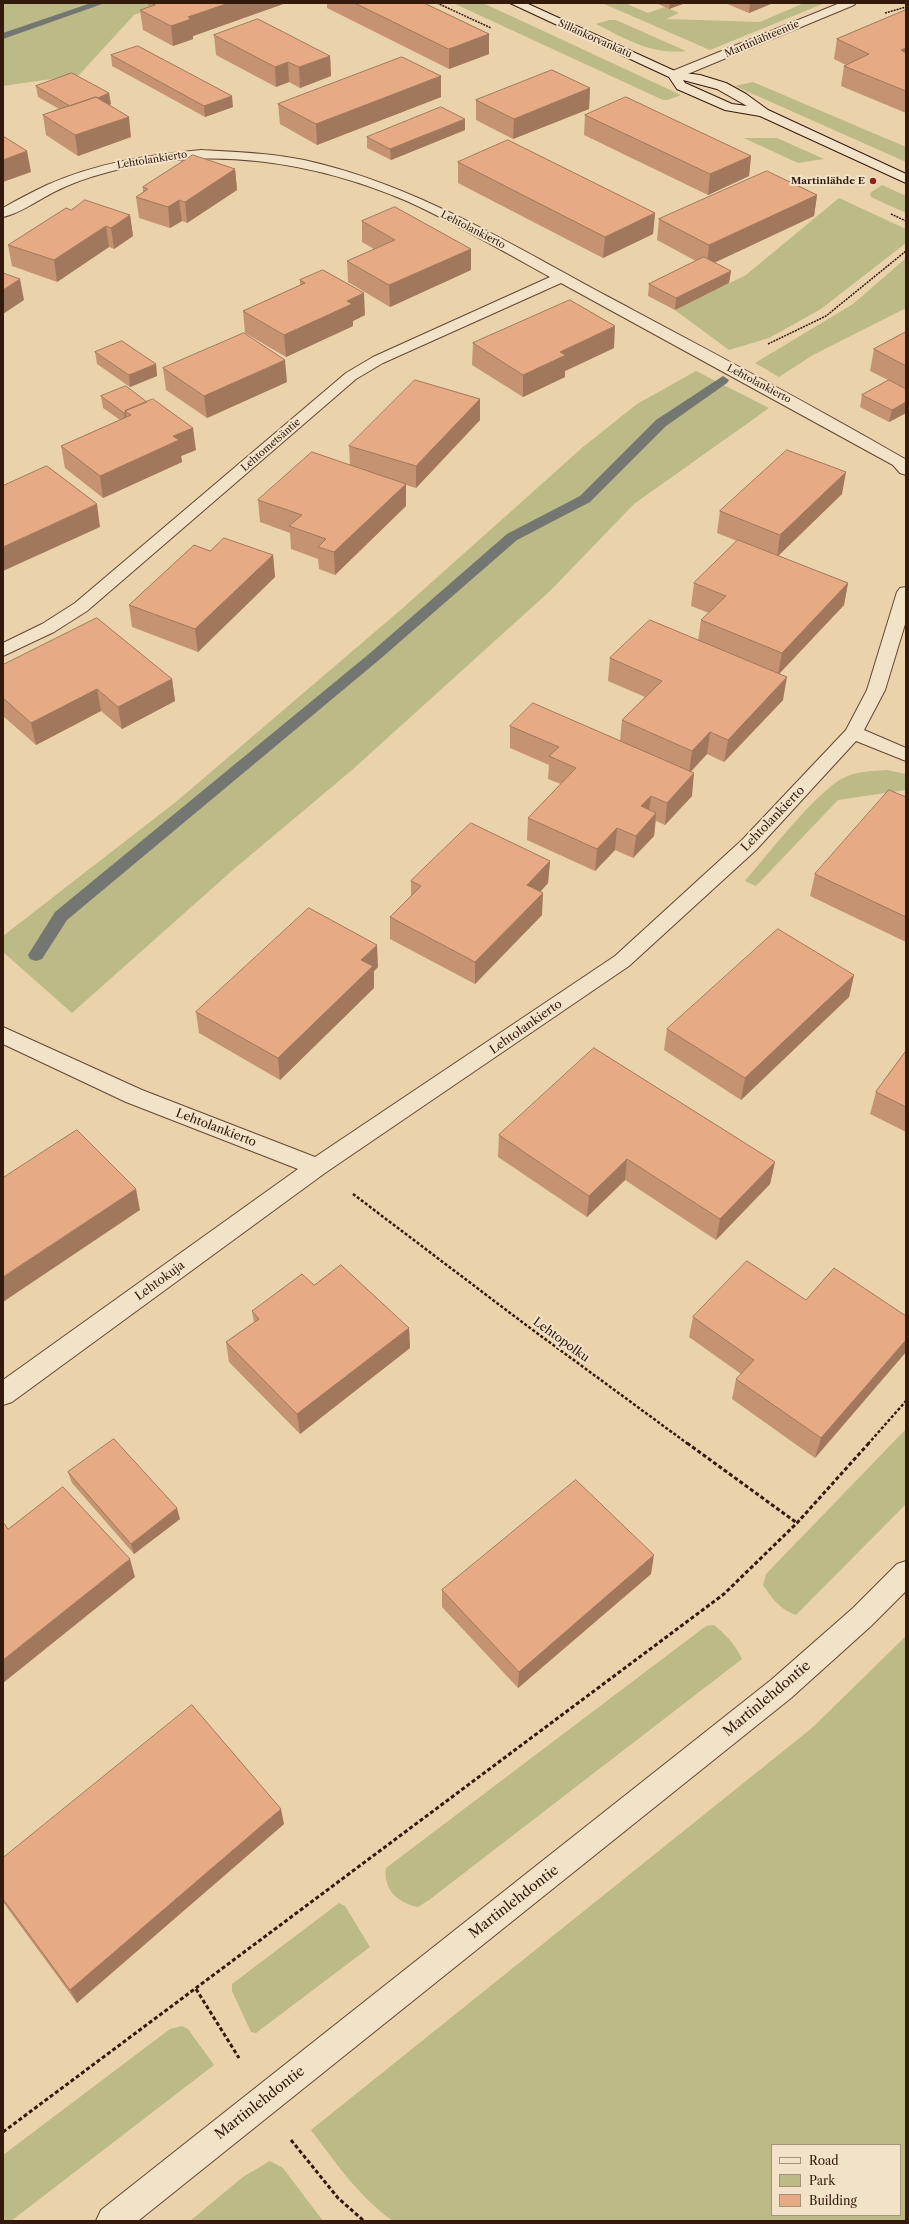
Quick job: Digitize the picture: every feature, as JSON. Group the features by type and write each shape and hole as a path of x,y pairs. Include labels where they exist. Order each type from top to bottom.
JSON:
{"street":[{"name":"Sillankorvankatu","path":"516,3 674,75 681,86 729,107 763,113 906,179"},
{"name":"Martinlähteentie","path":"674,75 850,3"},
{"name":"Lehtolankierto","path":"3,213 57,184 78,176 140,161 186,153 219,153 264,157 333,171 408,197 562,277 724,366 833,423 899,462 906,470"},
{"name":"Lehtometsäntie","path":"3,650 48,628 81,607 351,376 378,360 562,277"},
{"name":"Lehtolankierto","path":"3,1035 134,1096 317,1167 622,961 749,845 853,733 876,690 906,592"},
{"path":"853,733 906,755"},
{"name":"Lehtokuja","path":"3,1394 317,1167"},
{"name":"Martinlehdontie","path":"112,2221 781,1689 862,1617 906,1573"}],"path":[{"path":"724,366 826,316 906,251"},
{"name":"Lehtopolku","path":"317,1167 526,1325 797,1524"},
{"path":"3,2132 696,1617 755,1566 797,1524 906,1401"},
{"path":"294,2145 338,2198 364,2221"}],"green space":[{"path":"3,3 166,3 134,15 79,75 3,86"},
{"path":"453,3 483,3 681,95 668,100 663,100"},
{"path":"602,3 625,3 648,13 665,7 679,13 666,19 760,22 804,3 825,3 710,50"},
{"path":"609,20 616,20 686,51 661,51 639,45 596,24"},
{"path":"753,82 906,147 906,162 735,86"},
{"path":"744,138 777,138 824,159 798,163"},
{"path":"882,185 906,196 906,213 871,197 870,193"},
{"path":"839,198 906,229 906,243 821,309 769,338 729,350 675,310 746,275"},
{"path":"906,258 906,308 813,355 779,377 755,363 853,304"},
{"path":"696,371 769,408 634,504 550,591 352,770 234,869 72,1013 3,952 3,936 177,801 404,607 583,447 637,404"},
{"path":"887,770 906,774 906,790 838,800 756,886 745,881 795,822 824,792 848,776 857,773"},
{"path":"906,1429 906,1504 796,1615 785,1610 773,1599 763,1585 766,1574"},
{"path":"714,1625 730,1640 742,1659 429,1900 418,1907 398,1899 393,1894 387,1883 386,1868 706,1626"},
{"path":"906,1636 906,2221 393,2221 369,2201 349,2179 311,2130 812,1728"},
{"path":"339,1903 345,1906 370,1947 256,2033 251,2032 232,1991 232,1984"},
{"path":"182,2026 188,2029 214,2065 11,2221 3,2221 3,2155 170,2029"},
{"path":"270,2161 283,2168 323,2221 190,2221 243,2177"}],"building":[{"path":"151,3 229,3 188,17 191,19 171,26 140,10 155,5"},
{"path":"355,3 424,3 489,34 449,49"},
{"path":"906,10 906,48 901,50 906,53 906,91 844,66 869,54 837,39"},
{"path":"258,19 330,56 299,67 288,62 275,67 214,35"},
{"path":"138,46 232,96 204,106 111,55"},
{"path":"402,57 441,76 316,124 278,104"},
{"path":"552,70 590,88 514,119 476,100"},
{"path":"72,73 109,93 98,98 96,97 70,106 36,86"},
{"path":"96,97 129,117 75,135 43,115"},
{"path":"626,97 751,156 710,174 585,115"},
{"path":"441,107 465,119 390,149 367,137"},
{"path":"3,136 27,151 3,160"},
{"path":"508,140 655,213 605,237 458,162"},
{"path":"193,155 235,169 185,202 179,200 168,207 136,197 148,189 143,187"},
{"path":"767,171 817,195 709,245 659,219"},
{"path":"85,200 130,215 111,228 106,226 54,260 8,245 66,208 71,210"},
{"path":"395,207 471,249 389,285 347,261 395,240 362,221"},
{"path":"704,257 731,271 676,298 649,284"},
{"path":"323,270 364,293 347,301 352,304 284,335 243,311 305,283 300,280"},
{"path":"3,273 20,279 3,290"},
{"path":"570,300 615,326 560,352 566,355 523,375 473,343"},
{"path":"906,332 906,366 874,349"},
{"path":"244,333 285,360 204,396 163,368"},
{"path":"122,341 156,364 129,375 95,352"},
{"path":"415,380 480,399 416,466 349,446"},
{"path":"889,380 906,389 906,402 892,410 862,395"},
{"path":"126,386 147,402 125,411 126,413 124,413 101,396"},
{"path":"153,399 193,428 173,436 179,440 100,476 61,446 131,415 125,411"},
{"path":"787,450 846,472 780,535 720,511"},
{"path":"312,452 406,484 334,552 318,547 326,539 289,526 302,515 258,500"},
{"path":"47,466 97,504 3,547 3,486"},
{"path":"224,538 273,555 195,629 129,605 194,545 210,551"},
{"path":"738,540 848,583 782,653 701,620 726,596 694,583"},
{"path":"97,618 172,679 118,707 97,689 31,723 3,698 3,665"},
{"path":"650,620 787,677 728,740 710,732 692,751 622,720 662,681 610,658"},
{"path":"533,703 694,773 667,803 651,796 641,806 656,813 636,836 617,828 597,849 528,818 576,768 549,756 559,747 510,726"},
{"path":"889,790 906,797 906,917 815,874"},
{"path":"471,823 550,861 527,885 543,893 475,962 390,917 421,886 411,881"},
{"path":"309,908 377,945 361,960 373,966 278,1058 196,1012"},
{"path":"778,929 854,975 745,1078 667,1029"},
{"path":"594,1048 775,1162 720,1219 627,1159 589,1196 499,1135"},
{"path":"906,1051 906,1107 876,1092"},
{"path":"77,1130 136,1189 3,1277 3,1178"},
{"path":"747,1261 806,1300 834,1268 906,1316 906,1340 821,1438 736,1379 754,1360 693,1317"},
{"path":"341,1265 409,1328 297,1414 226,1342 259,1319 252,1311 302,1274 314,1285"},
{"path":"114,1439 177,1508 131,1544 68,1472"},
{"path":"576,1480 654,1555 519,1672 442,1590"},
{"path":"63,1487 130,1559 3,1660 3,1522 8,1529"},
{"path":"192,1705 281,1809 70,1990 3,1899 3,1858"}],"waterway":[{"path":"3,36 100,3"},
{"path":"36,955 61,916 374,657 512,537 585,499 661,423 723,380"}],"place":[{"name":"Martinlähde E","path":"873,181"}]}
